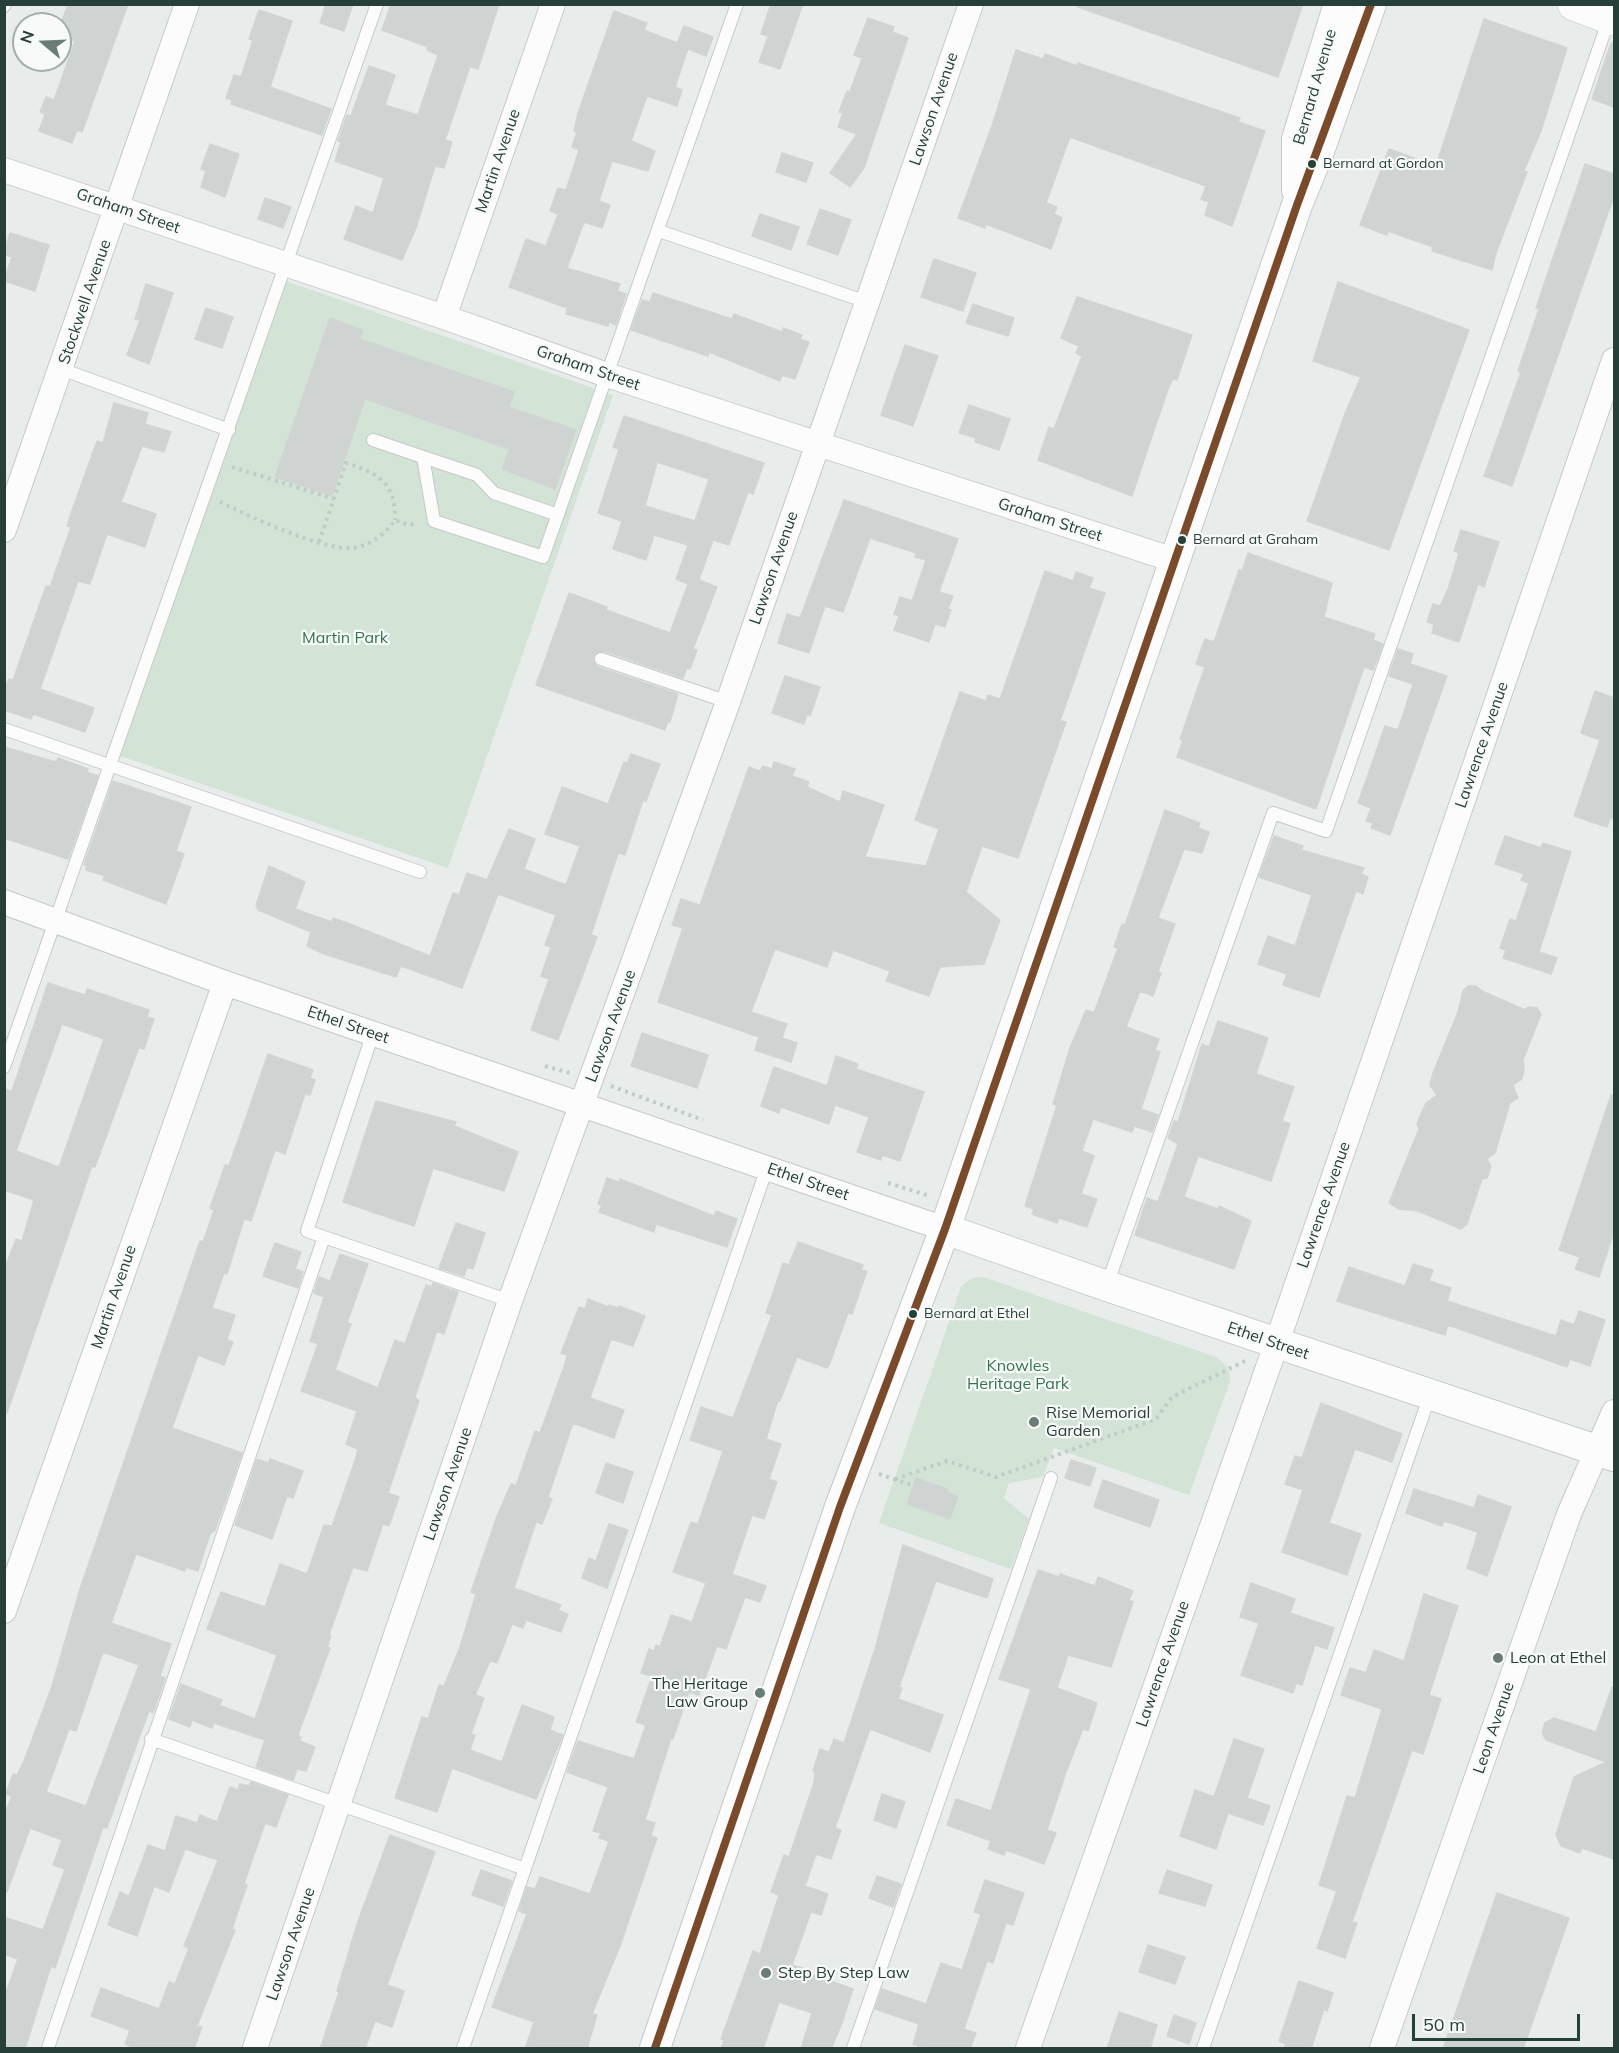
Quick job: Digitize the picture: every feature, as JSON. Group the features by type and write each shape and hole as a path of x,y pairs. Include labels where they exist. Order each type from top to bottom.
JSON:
{"main road":[{"path":"1574,4 1612,18"}],"street":[{"name":"Stockwell Avenue","path":"4,530 119,207 187,4"},
{"name":"Martin Avenue","path":"444,317 553,4"},
{"name":"Lawson Avenue","path":"255,2049 510,1301 728,702 970,4"},
{"name":"Bernard Avenue","path":"1297,205 1297,139 1339,4"},
{"name":"Bernard Avenue","path":"656,2049 856,1466 945,1229 1297,205 1318,154 1371,4"},
{"name":"Graham Street","path":"4,170 444,317 607,375 1174,560"},
{"name":"Lawrence Avenue","path":"1028,2049 1272,1356 1614,360"},
{"name":"Ethel Street","path":"4,902 225,983 1107,1286 1272,1356 1430,1395 1607,1453"},
{"name":"Martin Avenue","path":"4,1611 225,983"},
{"name":"Leon Avenue","path":"1382,2049 1569,1514 1607,1453 1614,1412"}],"lane":[{"path":"4,1067 287,266 377,4"},
{"path":"423,458 434,521 543,557 737,4"},
{"path":"1107,1286 1273,813 1326,831 1612,18"},
{"path":"658,231 867,302"},
{"path":"61,369 229,430"},
{"path":"373,440 477,476 494,493 558,515"},
{"path":"601,659 728,702"},
{"path":"4,729 420,872"},
{"path":"373,1033 307,1231 510,1301"},
{"path":"464,2049 767,1168"},
{"path":"48,2049 151,1739 324,1237"},
{"path":"1203,2049 1430,1395"},
{"path":"853,2049 1051,1478"},
{"path":"151,1739 525,1869"}],"path":[{"path":"218,462 334,500"},
{"path":"206,495 251,518 319,542 337,548 352,548 374,541 386,532 395,520 389,489 382,478 371,471 346,463 319,542"},
{"path":"395,520 409,525 434,521"},
{"path":"895,1479 947,1461 996,1477 1156,1419 1172,1397 1243,1360 1272,1356"},
{"path":"856,1466 912,1485"}],"green space":[{"name":"Martin Park","path":"286,281 613,395 448,868 120,756"},
{"name":"Knowles Heritage Park","path":"986,1278 1216,1357 1224,1364 1230,1381 1189,1495 1054,1448 1043,1477 1009,1483 1004,1498 1029,1519 1011,1569 879,1523 961,1287 970,1279"}],"building":[{"path":"68,4 128,4 82,132 77,130 72,143 39,131 45,114 40,112 46,97 54,100 64,72 72,72 72,49 75,41 72,40 72,12 65,12"},
{"path":"326,4 353,4 344,31 320,23"},
{"path":"391,4 499,4 478,69 470,66 445,140 452,142 444,168 435,166 416,228 402,260 344,239 356,206 373,213 384,178 335,161 341,142 338,141 347,115 351,116 369,66 395,75 385,105 418,115 438,55 427,50 428,47 382,30"},
{"path":"771,4 803,4 780,69 759,62 768,36 761,34"},
{"path":"1079,4 1303,4 1278,77 1078,7"},
{"path":"259,10 292,21 270,87 331,109 322,135 231,104 232,100 226,98 234,75 241,77 253,40 249,39"},
{"path":"614,11 647,23 644,30 677,43 684,26 713,37 706,56 688,49 675,87 682,90 677,106 647,96 631,141 655,151 648,171 612,161 599,201 610,205 602,228 584,222 567,268 620,284 617,291 626,294 616,325 609,322 608,326 566,314 567,308 509,287 526,239 546,246 558,214 550,211 558,188 566,190 579,150 572,147 577,132 574,131 578,113"},
{"path":"868,18 894,27 892,32 908,38 864,168 850,187 830,173 857,134 838,127 843,113 839,112 847,91 850,92 862,58 854,55"},
{"path":"1484,19 1567,48 1541,131 1524,171 1527,172 1496,253 1492,270 1432,251 1433,247 1388,231 1387,235 1360,225 1389,149 1436,166"},
{"path":"1611,43 1614,43 1614,107 1592,99"},
{"path":"1016,50 1043,59 1045,54 1077,66 1078,63 1240,118 1238,122 1265,131 1232,226 1205,215 1209,202 1201,199 1206,186 1070,137 1046,203 1057,207 1054,214 1062,218 1051,249 986,224 985,228 958,218 993,123"},
{"path":"210,144 239,154 225,197 201,187 206,171 201,169"},
{"path":"782,153 813,163 806,182 776,172"},
{"path":"1585,164 1614,174 1614,196 1512,486 1484,476 1521,372 1518,371 1539,309 1536,308"},
{"path":"265,198 291,207 283,228 258,219"},
{"path":"820,209 851,220 838,255 807,244"},
{"path":"760,214 799,227 791,250 752,236"},
{"path":"10,233 49,245 35,291 4,281 12,257 4,254"},
{"path":"934,259 976,273 963,311 921,297"},
{"path":"1338,282 1469,330 1389,550 1307,521 1346,411 1361,377 1313,361"},
{"path":"146,284 173,293 149,364 127,355 140,320 135,319"},
{"path":"653,293 732,319 734,314 782,332 783,328 802,335 800,339 809,342 795,379 782,375 780,381 709,352 708,356 631,330 642,300 650,302"},
{"path":"1077,297 1192,335 1177,380 1173,379 1168,389 1132,496 1038,460 1049,427 1054,429 1082,356 1076,353 1079,346 1061,338"},
{"path":"973,304 1014,318 1008,336 966,323"},
{"path":"206,308 233,317 222,348 195,339"},
{"path":"330,318 363,330 360,339 514,392 509,407 576,430 555,489 502,469 509,449 365,399 332,496 275,477"},
{"path":"905,345 938,356 913,426 881,415"},
{"path":"114,403 148,413 145,424 171,432 164,452 142,446 121,502 156,514 145,547 107,534 90,584 78,581 40,689 94,708 85,732 33,714 31,719 4,710 4,691 9,679 13,680 46,586 50,587 71,527 67,526 70,516 97,441 103,443"},
{"path":"969,405 1010,419 999,450 975,442 976,438 959,433"},
{"path":"624,416 764,463 753,494 748,492 729,545 713,540 699,580 717,587 693,649 697,650 690,669 687,668 683,678 604,651 593,656 593,661 598,667 678,694 670,722 668,721 665,730 536,685 569,593 607,607 606,610 670,633 688,584 676,579 688,545 654,535 646,560 613,549 622,521 598,513 619,449 613,447","holes":["657,462 709,479 695,521 645,506"]},
{"path":"844,500 958,539 939,592 953,596 948,609 951,610 945,627 935,624 929,642 894,630 899,616 894,614 900,597 912,601 926,560 915,557 916,553 870,538 843,612 825,606 809,653 778,643 787,614 800,618"},
{"path":"1461,530 1499,542 1484,587 1478,584 1459,642 1432,633 1434,624 1427,622 1433,604 1440,606 1448,589 1459,553 1454,551"},
{"path":"1248,553 1332,583 1324,617 1375,634 1373,640 1383,644 1373,670 1364,667 1316,809 1177,757 1183,740 1180,739 1205,667 1196,664 1205,639 1214,642 1239,570 1242,571"},
{"path":"1045,571 1073,581 1076,572 1093,578 1089,588 1105,593 1060,721 1066,722 1018,858 982,846 966,892 1000,920 984,964 940,967 929,996 886,981 890,971 833,950 827,967 775,949 751,1012 787,1024 782,1038 797,1043 791,1062 755,1050 759,1037 658,1002 683,928 672,925 681,899 700,905 749,767 760,771 763,766 772,769 774,762 795,769 792,776 809,782 807,787 840,802 843,791 884,805 865,857 926,866 939,829 915,820 960,692 986,701 988,695 1000,699"},
{"path":"1398,649 1413,654 1410,664 1447,676 1390,835 1371,828 1373,823 1366,821 1371,808 1358,803 1385,726 1398,730 1413,684 1389,676"},
{"path":"785,676 820,687 810,716 807,714 804,724 772,713"},
{"path":"1595,691 1614,698 1614,819 1610,818 1607,827 1574,816 1600,740 1581,733"},
{"path":"4,747 56,762 58,758 88,769 87,772 98,776 68,859 4,838"},
{"path":"631,754 660,764 646,801 643,800 625,855 618,853 591,935 597,937 558,1040 531,1030 549,979 541,976 551,947 545,945 556,915 498,894 462,988 401,966 396,977 324,954 307,946 311,932 258,910 256,905 269,866 305,882 295,909 332,922 333,918 430,956 453,893 459,895 467,873 487,880 509,829 535,839 524,869 566,885 580,846 545,834 562,787 608,804 624,762 627,763"},
{"path":"113,781 191,807 176,851 184,854 166,904 103,880 105,876 86,870 87,866 84,865"},
{"path":"1165,810 1200,823 1198,828 1209,832 1202,853 1184,849 1158,918 1175,924 1158,972 1161,973 1153,996 1140,991 1126,1027 1159,1039 1155,1050 1160,1052 1141,1109 1158,1115 1152,1132 1134,1126 1132,1132 1093,1119 1082,1151 1094,1156 1081,1194 1097,1199 1087,1227 1059,1218 1057,1223 1032,1214 1034,1209 1025,1206 1057,1105 1053,1104 1070,1048 1086,1010 1094,1013 1118,948 1114,947 1122,924 1125,925"},
{"path":"1274,836 1303,846 1301,850 1364,868 1361,874 1368,877 1363,894 1356,891 1319,997 1283,985 1287,974 1258,964 1268,936 1295,946 1312,895 1259,877"},
{"path":"1505,836 1541,848 1543,843 1571,852 1539,952 1557,958 1551,974 1503,958 1506,950 1500,948 1510,919 1516,921 1529,883 1521,880 1524,874 1495,864"},
{"path":"48,983 85,995 87,989 149,1010 147,1017 154,1019 144,1049 139,1047 95,1167 92,1166 7,1413 4,1413 4,1270 16,1239 22,1241 34,1200 4,1190 4,1089 12,1091","holes":["62,1024 104,1039 59,1167 16,1151"]},
{"path":"1468,986 1476,986 1482,991 1525,1010 1528,1007 1537,1008 1541,1014 1523,1060 1522,1079 1513,1085 1518,1098 1510,1103 1495,1153 1487,1159 1491,1166 1487,1178 1482,1179 1467,1224 1461,1229 1418,1211 1399,1209 1389,1203 1419,1129 1417,1124 1420,1116 1426,1103 1437,1095 1430,1085 1433,1073 1458,1012 1463,991"},
{"path":"1218,1021 1268,1038 1256,1074 1294,1087 1282,1121 1290,1124 1271,1181 1198,1156 1184,1197 1218,1209 1219,1206 1251,1221 1234,1269 1135,1235 1147,1198 1158,1202 1178,1144 1168,1138 1174,1121 1178,1122 1202,1044 1209,1047"},
{"path":"642,1033 708,1055 697,1088 631,1066"},
{"path":"268,1054 313,1070 310,1078 315,1080 310,1095 305,1094 285,1154 275,1150 251,1221 244,1219 227,1274 224,1273 212,1308 235,1315 227,1340 233,1342 224,1365 198,1355 172,1428 242,1453 198,1571 186,1567 185,1571 136,1554 111,1623 171,1644 160,1676 165,1678 153,1713 149,1711 107,1828 103,1827 55,1968 51,1966 25,2049 4,2049 4,1998 18,1959 4,1954 4,1917 43,1930 65,1869 53,1865 62,1840 30,1828 7,1892 4,1892 4,1815 12,1796 6,1794 13,1774 17,1775 24,1761 52,1686 80,1589 200,1241 203,1242 214,1210 210,1208 225,1165 229,1166","holes":["103,1652 139,1665 86,1806 46,1792 69,1729 76,1731"]},
{"path":"836,1056 858,1064 856,1069 924,1092 900,1161 882,1155 881,1160 857,1152 869,1117 835,1105 829,1124 781,1107 779,1113 761,1106 774,1067 827,1086"},
{"path":"1611,1095 1614,1095 1614,1232 1599,1277 1575,1269 1580,1257 1559,1250"},
{"path":"376,1101 456,1122 454,1126 518,1152 504,1191 433,1168 414,1226 343,1202"},
{"path":"607,1178 619,1182 620,1179 714,1216 716,1211 737,1219 727,1247 656,1224 654,1232 599,1212 602,1205 598,1204"},
{"path":"456,1223 485,1233 473,1269 467,1267 464,1276 439,1268"},
{"path":"798,1242 863,1265 861,1270 867,1271 852,1314 848,1313 827,1368 797,1357 780,1401 778,1400 766,1439 781,1444 769,1479 777,1482 764,1519 752,1515 732,1574 766,1586 760,1602 745,1597 726,1649 717,1646 699,1695 689,1692 673,1739 671,1738 645,1820 655,1823 651,1836 657,1838 620,1946 592,2014 597,2015 587,2049 525,2049 534,2022 492,2007 527,1914 519,1911 527,1887 535,1889 540,1877 590,1894 609,1841 599,1838 601,1833 593,1831 608,1787 567,1772 578,1741 634,1759 646,1725 636,1722 652,1676 641,1673 649,1649 654,1651 656,1645 660,1647 671,1615 692,1622 706,1583 673,1572 691,1522 698,1524 723,1451 690,1440 701,1407 733,1418 772,1315 766,1313 783,1263 789,1265"},
{"path":"275,1243 301,1252 295,1269 303,1272 298,1288 263,1276"},
{"path":"340,1254 368,1264 347,1323 351,1324 335,1370 378,1388 395,1340 405,1344 426,1285 432,1287 433,1283 458,1292 444,1334 437,1331 415,1397 419,1401 388,1493 399,1497 389,1526 383,1524 367,1571 353,1567 329,1635 331,1636 327,1647 330,1648 298,1735 301,1737 300,1741 315,1747 306,1771 297,1769 293,1780 256,1767 265,1740 214,1723 212,1728 192,1720 190,1727 169,1719 181,1684 222,1700 219,1705 255,1719 277,1655 207,1629 221,1592 265,1607 280,1564 307,1574 324,1525 332,1526 358,1449 346,1444 357,1411 301,1391 318,1344 310,1341 324,1297 314,1293 319,1277 330,1281"},
{"path":"1413,1264 1433,1270 1429,1281 1451,1288 1447,1301 1556,1336 1561,1320 1574,1325 1579,1311 1605,1320 1590,1366 1570,1359 1567,1367 1448,1325 1445,1335 1337,1301 1349,1267 1405,1286"},
{"path":"588,1299 608,1307 609,1305 618,1308 619,1306 645,1316 633,1346 611,1339 590,1398 624,1410 614,1438 573,1423 548,1497 552,1499 542,1524 536,1522 514,1588 561,1605 558,1610 568,1614 561,1632 526,1620 523,1628 512,1624 497,1663 490,1661 475,1695 484,1698 471,1734 475,1735 470,1750 502,1762 522,1705 554,1717 550,1730 563,1735 536,1799 452,1768 437,1812 395,1798 422,1717 428,1719 439,1685 444,1686 460,1647 476,1594 471,1592 497,1516 511,1484 516,1486 535,1431 540,1433 565,1364 567,1355 561,1353 579,1307 585,1309"},
{"path":"1321,1403 1402,1434 1392,1462 1355,1449 1329,1523 1361,1534 1347,1575 1282,1552 1303,1490 1285,1484 1295,1456 1302,1458"},
{"path":"257,1459 269,1463 270,1459 303,1471 293,1498 287,1496 272,1539 235,1525"},
{"path":"1071,1460 1096,1468 1090,1486 1065,1478"},
{"path":"606,1463 633,1472 623,1503 596,1493"},
{"path":"916,1478 948,1489 947,1492 958,1496 950,1519 907,1504"},
{"path":"1103,1480 1159,1500 1150,1527 1094,1507"},
{"path":"1414,1489 1474,1508 1478,1495 1511,1507 1487,1576 1467,1568 1478,1532 1444,1521 1442,1526 1406,1513"},
{"path":"609,1524 628,1530 607,1588 582,1578 589,1558 596,1561"},
{"path":"903,1545 993,1579 987,1598 936,1581 899,1687 902,1688 898,1699 943,1715 930,1752 870,1729 835,1828 841,1830 831,1859 816,1854 805,1886 828,1894 821,1915 811,1912 792,1965 853,1989 842,2023 831,2049 801,2049 812,2013 779,2002 763,2049 721,2049 724,2040 721,2039 753,1951 760,1954 779,1895 771,1892 784,1855 789,1857 814,1783 815,1772 813,1771 820,1749 829,1752 834,1739 844,1743 875,1649"},
{"path":"1038,1570 1059,1577 1060,1574 1095,1586 1098,1577 1133,1591 1129,1600 1133,1602 1111,1667 1068,1655 1057,1688 1097,1703 1088,1731 1083,1729 1066,1772 1047,1830 1056,1833 1044,1864 1006,1850 1004,1855 988,1849 991,1841 947,1825 956,1799 991,1811 1031,1689 999,1679"},
{"path":"1251,1583 1295,1599 1290,1613 1334,1628 1327,1649 1315,1645 1302,1685 1296,1683 1293,1693 1241,1675 1259,1623 1240,1617"},
{"path":"1424,1594 1458,1606 1429,1695 1441,1699 1423,1754 1412,1750 1352,1922 1357,1923 1345,1958 1317,1948 1337,1891 1319,1885 1347,1796 1355,1798 1382,1709 1341,1695 1350,1668 1366,1673 1374,1650 1404,1661"},
{"path":"1612,1687 1614,1688 1614,1859 1582,1848 1580,1853 1561,1846 1556,1835 1574,1777 1606,1762 1546,1740 1542,1733 1545,1723 1554,1718 1596,1732"},
{"path":"1234,1739 1264,1749 1247,1798 1270,1806 1263,1825 1228,1813 1216,1849 1180,1836 1195,1790 1214,1797"},
{"path":"251,1782 288,1795 276,1827 265,1823 244,1884 247,1885 232,1929 235,1930 197,2026 202,2027 194,2049 138,2049 125,2044 130,2030 91,2016 101,1988 159,2009 169,1982 175,1984 189,1948 184,1946 218,1860 185,1849 169,1892 154,1886 137,1936 108,1925 120,1892 129,1896 148,1845 165,1851 176,1816 197,1823 200,1815 217,1822 230,1787 238,1790 240,1784 249,1786"},
{"path":"882,1794 905,1802 896,1828 874,1820"},
{"path":"390,1835 435,1852 387,1985 404,1991 392,2027 375,2021 365,2049 320,2049 339,1992 337,1991 358,1921"},
{"path":"481,1870 512,1881 503,1906 472,1895"},
{"path":"1167,1870 1212,1885 1205,1906 1159,1893"},
{"path":"877,1876 901,1884 893,1907 869,1898"},
{"path":"985,1880 1024,1893 1013,1925 1006,1923 993,1963 987,1961 964,2029 976,2033 970,2049 927,2049 913,2044 919,2024 875,2009 882,1989 926,2004 941,1963 962,1970 981,1914 974,1912"},
{"path":"1497,1893 1569,1918 1523,2049 1443,2049"},
{"path":"1148,1945 1185,1957 1175,1984 1139,1972"},
{"path":"1299,1981 1333,1993 1327,2011 1324,2009 1311,2049 1284,2049 1286,2044 1279,2041"},
{"path":"1119,2012 1157,2025 1150,2049 1107,2049"},
{"path":"1174,2015 1196,2023 1189,2044 1167,2036"}],"transit line":[{"path":"655,2048 840,1507 945,1229 1297,205 1371,4"}],"place":[{"name":"Bernard at Gordon","path":"1312,164"},
{"name":"Bernard at Graham","path":"1182,540"},
{"name":"Bernard at Ethel","path":"913,1314"},
{"name":"Rise Memorial Garden","path":"1034,1422"},
{"name":"Leon at Ethel","path":"1498,1658"},
{"name":"The Heritage Law Group","path":"760,1693"},
{"name":"Step By Step Law","path":"766,1973"}]}
